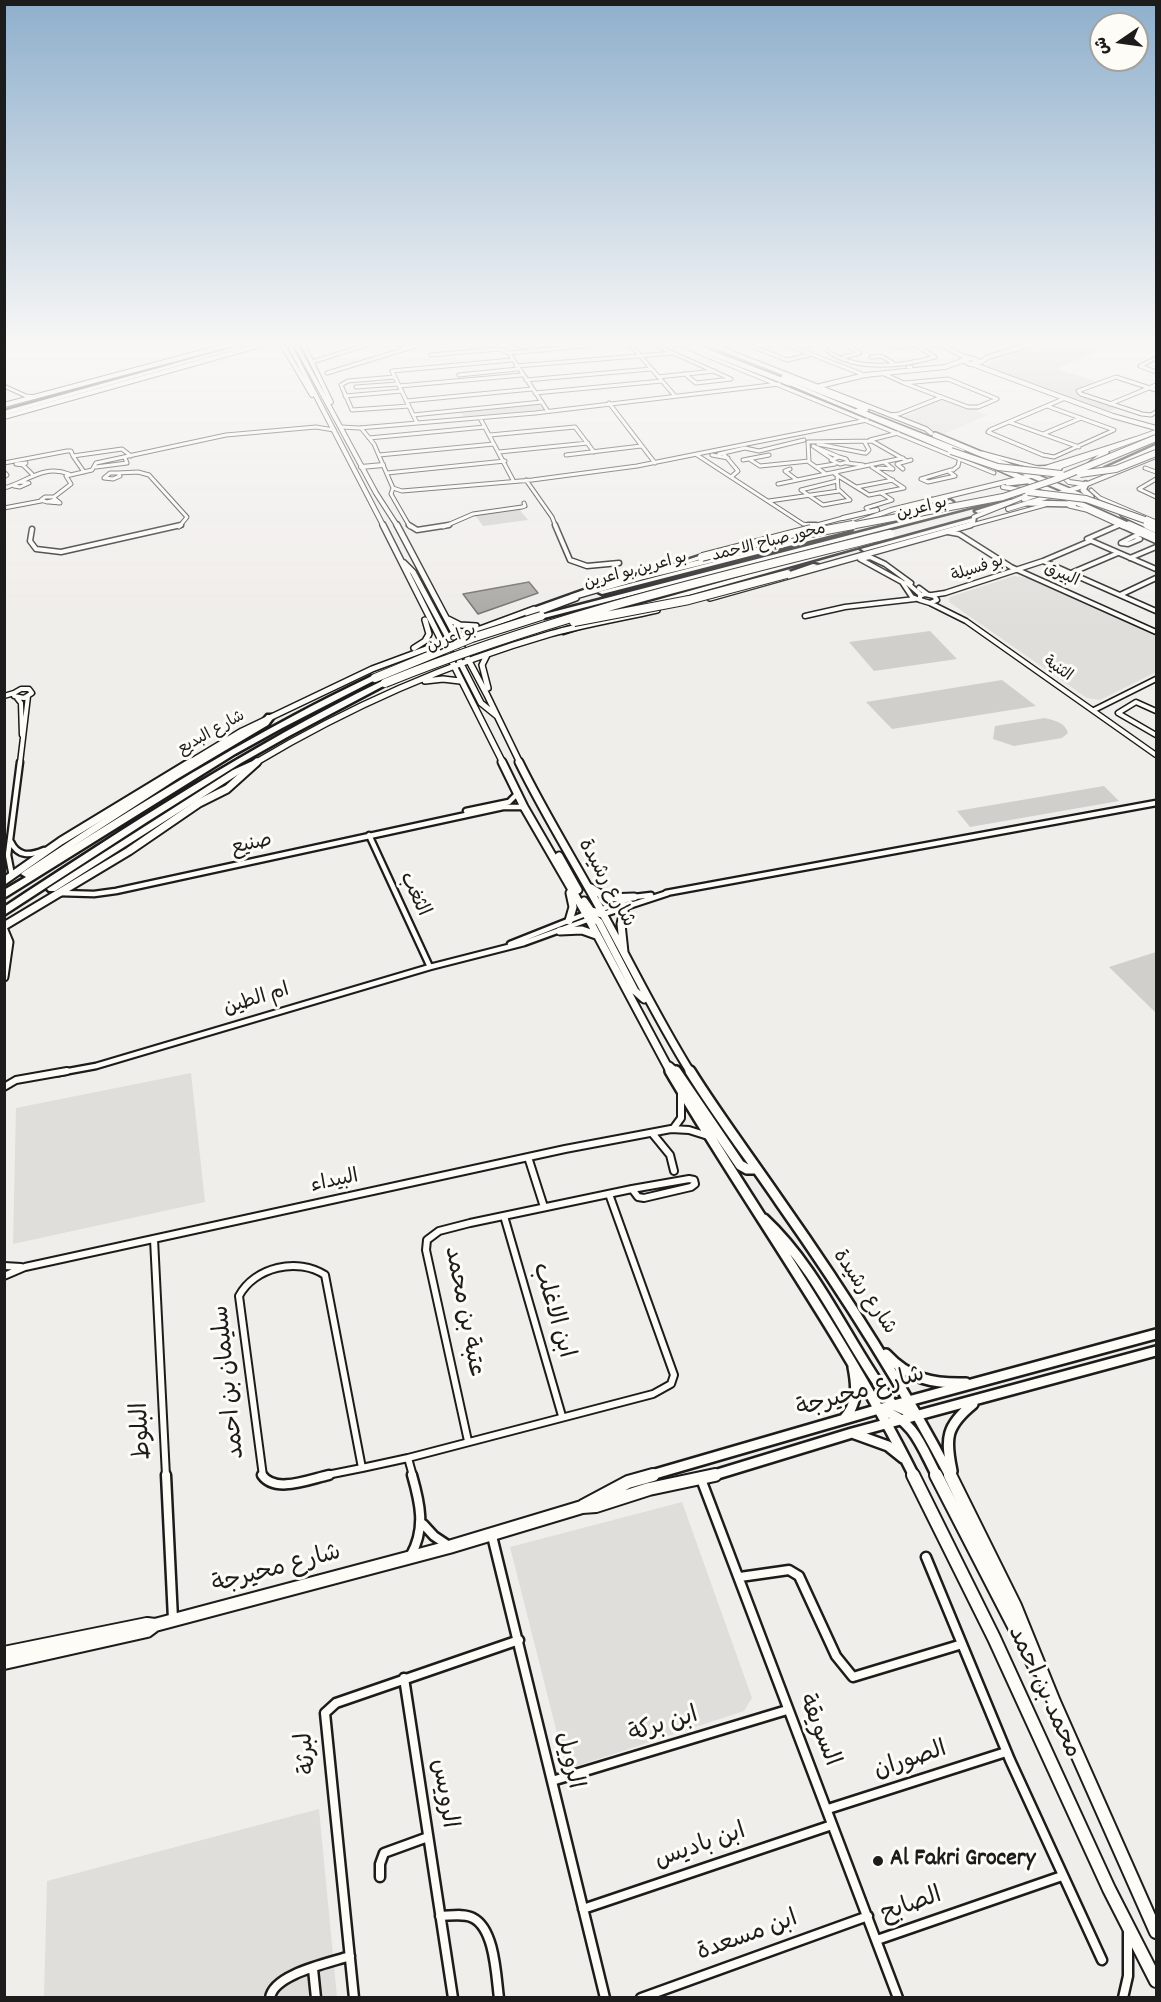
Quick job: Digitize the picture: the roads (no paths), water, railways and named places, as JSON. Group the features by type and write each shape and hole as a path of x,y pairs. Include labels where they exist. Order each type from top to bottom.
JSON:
{"highway":[{"path":"915,437 950,452 998,467 1065,475 1116,469 1156,454"},
{"path":"529,610 589,589 805,534 1003,497 1057,479 1146,437"},
{"name":"بو اعرين","path":"4,913 270,741 385,683 475,647 554,621 1010,502 1108,468 1156,447"},
{"path":"673,566 828,525 987,494 1040,492 1098,502 1146,519 1156,527"},
{"name":"محور صباح الاحمد","path":"541,616 1003,497"},
{"path":"574,603 627,585 848,529 931,504"},
{"name":"بو اعرين","path":"878,522 931,504"},
{"name":"بو اعرين,بو اعرين","path":"574,603 878,522"},
{"path":"636,614 666,602 973,522"},
{"path":"563,631 645,604 882,539 890,534"},
{"path":"475,647 486,647 566,624 713,594 787,574 850,553"},
{"name":"بو اعرين","path":"4,895 236,750 373,673 574,603"},
{"path":"4,889 82,835 265,723 270,717"},
{"path":"4,913 34,900 229,777 255,764"}],"main road":[{"name":"شارع رشيدة","path":"338,437 529,816 555,859 624,956 690,1075 866,1329 919,1416"},
{"name":"شارع رشيدة","path":"347,437 376,493 394,517 487,695 543,812 586,884 594,914 596,935 680,1090 851,1359 888,1424"},
{"path":"925,437 1002,469 1028,476"},
{"path":"930,437 1156,527"},
{"path":"942,437 998,460 1028,476"},
{"path":"1008,483 1106,452 1140,438"},
{"path":"1026,501 1062,475 1093,463 1106,452"},
{"name":"بو اعرين","path":"255,764 330,721 398,688 460,663 563,631 768,583 843,559 945,532 959,531 973,522 1026,501 1066,493 1156,454"},
{"path":"998,460 1029,468 1059,468"},
{"path":"362,467 383,465"},
{"path":"1000,485 1010,478 1002,469"},
{"path":"1062,475 1069,482 1083,485"},
{"name":"بو اعرين","path":"448,639 579,595 855,523 883,513 931,504 1008,483"},
{"path":"1048,484 1083,485"},
{"path":"1083,485 1084,491 1108,508"},
{"path":"1061,486 1066,493 1088,507 1156,539"},
{"path":"986,488 1016,489 1025,493 1026,501"},
{"path":"1066,493 1156,527"},
{"path":"1026,501 1063,502 1088,507"},
{"path":"843,518 909,503 931,504"},
{"path":"1123,515 1134,514 1146,519"},
{"path":"843,518 854,519 855,523"},
{"path":"401,561 412,569 481,703 498,717"},
{"path":"373,673 380,662 420,645 427,637 428,625 412,582"},
{"path":"508,647 490,644 485,639 487,633 579,595"},
{"path":"447,618 466,626 487,625"},
{"path":"330,721 342,709 364,695 448,657 455,650 456,636"},
{"name":"شارع البديع","path":"4,881 56,844 207,751 270,717 373,673 418,650 442,645 448,639"},
{"path":"442,645 465,653 490,653"},
{"path":"487,695 489,690 482,661 490,653"},
{"path":"398,688 435,679 459,681"},
{"path":"4,977 9,942 4,928 129,851 199,803 227,789 255,764"},
{"path":"529,816 543,831 586,905 594,914 635,991 647,1001"},
{"path":"555,859 573,902 569,921"},
{"path":"586,884 605,898 634,897"},
{"path":"624,956 621,915 625,906"},
{"path":"560,932 584,930 596,935"},
{"path":"667,1065 676,1071 740,1165 745,1169 755,1169"},
{"path":"756,1212 777,1231 799,1259 893,1406 919,1416"},
{"path":"866,1329 896,1366 907,1374 925,1382 980,1382"},
{"name":"شارع محيرجة","path":"582,1507 628,1482 879,1409 1156,1334"},
{"name":"شارع محيرجة","path":"5,1661 147,1630 156,1625 449,1546 582,1507 596,1506 649,1489 701,1479 852,1433 976,1402 1156,1351"},
{"path":"843,1420 853,1410 858,1390 851,1359"},
{"path":"954,1483 947,1444 948,1434 957,1416 976,1402"},
{"path":"879,1409 894,1413 906,1420 1054,1702"},
{"name":"محمد بن احمد","path":"919,1416 1015,1606 1054,1702 1156,1932"},
{"name":"محمد بن احمد","path":"888,1424 994,1638 1109,1889 1156,1981"},
{"path":"852,1433 888,1446 910,1466"}],"street":[{"path":"95,468 96,463 216,437"},
{"path":"375,437 369,438 393,488 391,494 411,528 417,530 443,527 469,515 524,506 524,503"},
{"path":"490,437 505,461 513,480"},
{"path":"584,437 594,452"},
{"path":"635,437 655,463"},
{"path":"393,488 402,491 526,480 655,463 784,437"},
{"path":"800,437 845,459 889,470 893,470 892,467"},
{"path":"910,437 950,452 994,473"},
{"path":"1002,437 1049,456 1059,456 1098,438 1104,440"},
{"path":"1052,437 1079,447"},
{"path":"870,441 875,438 884,443"},
{"path":"982,453 992,454 1022,466 1042,468 1120,442 1140,438"},
{"path":"810,443 865,453 869,450 864,441"},
{"path":"698,455 712,455 746,448 759,451 810,443 870,441 909,460 897,464 898,466"},
{"path":"1110,442 1120,442"},
{"path":"499,452 588,443"},
{"path":"810,443 837,463"},
{"path":"809,461 810,443"},
{"path":"379,455 494,444"},
{"path":"566,455 641,446"},
{"path":"73,456 122,449 131,456"},
{"path":"814,466 837,463 852,455 845,450"},
{"path":"4,463 67,451 72,452 73,459 84,472"},
{"path":"759,451 783,462"},
{"path":"723,453 738,471 731,477"},
{"path":"698,455 806,526 843,518"},
{"path":"712,455 728,458"},
{"path":"743,460 769,455"},
{"path":"961,457 969,455"},
{"path":"950,470 955,476 927,482 921,478 957,467 961,457"},
{"path":"778,484 903,458"},
{"path":"748,459 760,466 809,461 826,474"},
{"path":"814,466 832,460 856,461 869,466 904,488 869,495 836,473"},
{"path":"387,473 505,461"},
{"path":"884,462 892,467 898,466 903,469"},
{"path":"837,463 839,491 851,500 823,505 801,489 837,481"},
{"path":"23,465 33,474"},
{"path":"14,486 33,474 49,472 67,474 95,468"},
{"path":"32,529 30,541 36,549 61,552 178,527 185,522 187,517 149,475 138,472 118,473 119,477 111,479 104,478 104,475 95,468"},
{"path":"859,468 866,473"},
{"path":"1145,468 1156,472"},
{"path":"790,469 785,471 797,480"},
{"path":"4,472 8,475 4,477"},
{"path":"55,498 71,484 66,478 67,474"},
{"path":"932,475 940,479"},
{"path":"1156,479 1139,489 1156,497"},
{"path":"526,480 552,517 570,560 584,565 619,563"},
{"path":"857,488 893,480"},
{"path":"4,488 20,487 29,483 20,482"},
{"path":"879,483 892,491"},
{"path":"1092,489 1100,498 1134,514"},
{"path":"769,501 796,495 810,496 839,491"},
{"path":"870,512 866,508 892,500 881,493"},
{"path":"4,508 42,501 60,503 55,498 45,497 42,501"},
{"name":"بو اعرين","path":"973,522 1040,506 1059,504 1079,508 1119,525"},
{"path":"1119,525 1156,539"},
{"name":"بو فسيلة","path":"919,598 945,593 1018,570 1090,541 1087,538 1119,525"},
{"name":"البيرق","path":"959,531 1018,570 1156,632"},
{"path":"1134,536 1140,539 1128,544 1121,543 1121,542 1134,536 1140,534"},
{"path":"1090,541 1156,569"},
{"path":"1130,558 1156,547"},
{"path":"869,552 937,600"},
{"path":"1071,573 1118,553"},
{"path":"862,562 861,558 867,557 885,564"},
{"path":"843,559 862,562 890,572 919,598"},
{"path":"1041,561 1156,611"},
{"path":"862,562 891,576 909,589 910,596"},
{"path":"1119,595 1156,578"},
{"name":"بو فسيلة","path":"930,603 945,593"},
{"path":"889,601 910,596 930,603"},
{"path":"805,616 826,610 919,598"},
{"name":"الثنية","path":"937,600 942,608"},
{"name":"الثنية","path":"930,603 966,621 1156,755"},
{"path":"1148,629 1156,625"},
{"path":"1094,710 1156,679"},
{"path":"1149,683 1156,686"},
{"path":"12,876 8,862 9,837 20,769 28,696 32,693 29,689 21,689 15,696"},
{"path":"15,696 21,703 22,736"},
{"path":"4,697 28,696"},
{"path":"1156,711 1136,702 1118,712 1156,735"},
{"path":"1127,734 1140,726"},
{"name":"صنيع","path":"57,894 116,891 424,823 505,803 518,794"},
{"path":"594,914 634,897 1156,803"},
{"name":"صنيع","path":"424,823 503,807 524,807"},
{"name":"الثغب","path":"369,836 430,967"},
{"path":"9,837 15,852 23,855 35,854 56,844"},
{"path":"80,880 78,889 87,894"},
{"path":"594,914 668,892"},
{"name":"ام الطين","path":"506,946 569,921 594,914"},
{"name":"ام الطين","path":"4,1078 16,1080 96,1066 430,967 560,932 594,914"},
{"name":"ام الطين","path":"4,1087 16,1080"},
{"path":"671,1129 680,1123 683,1113 680,1090"},
{"name":"البيداء","path":"4,1276 25,1267 528,1157 671,1129 689,1130 708,1136"},
{"path":"652,1133 669,1151 674,1163 674,1171"},
{"path":"528,1157 544,1207"},
{"name":"عتبة بن محمد","path":"468,1441 426,1247 430,1237 439,1231 632,1189 689,1179 694,1180 695,1184 691,1187 644,1198 638,1197 632,1189"},
{"name":"سليمان بن احمد","path":"362,1468 325,1275 314,1266 306,1264 257,1275 244,1285 239,1296 261,1472 264,1479 268,1483 279,1485 362,1468 408,1458 652,1394 671,1384 674,1375 609,1194"},
{"name":"ابن الاغلب","path":"504,1216 562,1416"},
{"name":"البلوط","path":"154,1239 174,1621"},
{"name":"البيداء","path":"4,1266 25,1267"},
{"path":"408,1458 423,1524 421,1540 410,1556"},
{"name":"السويقة","path":"701,1479 898,1998"},
{"path":"423,1524 434,1536 449,1546"},
{"name":"الرويل","path":"491,1533 605,1998"},
{"path":"926,1557 959,1645 1101,1960"},
{"path":"740,1577 789,1570 803,1580 829,1641 845,1669 853,1677 959,1645"},
{"name":"لبرثة","path":"354,1998 326,1713 336,1703 519,1640"},
{"name":"الرويس","path":"404,1678 453,1998"},
{"name":"ابن بركة","path":"552,1781 787,1710"},
{"name":"الصوران","path":"828,1809 1006,1752"},
{"name":"ابن باديس","path":"583,1908 832,1825"},
{"path":"380,1877 380,1864 384,1853 428,1837"},
{"name":"الصابح","path":"877,1940 1062,1876"},
{"path":"440,1916 470,1916 484,1924 499,1998"},
{"name":"ابن مسعدة","path":"641,1998 868,1916"},
{"path":"1123,1998 1129,1964 1128,1926"},
{"path":"270,1998 271,1991 283,1979 350,1956"},
{"path":"313,1969 316,1998"}],"place":[{"name":"Al Fakri Grocery","path":"878,1861"}]}
